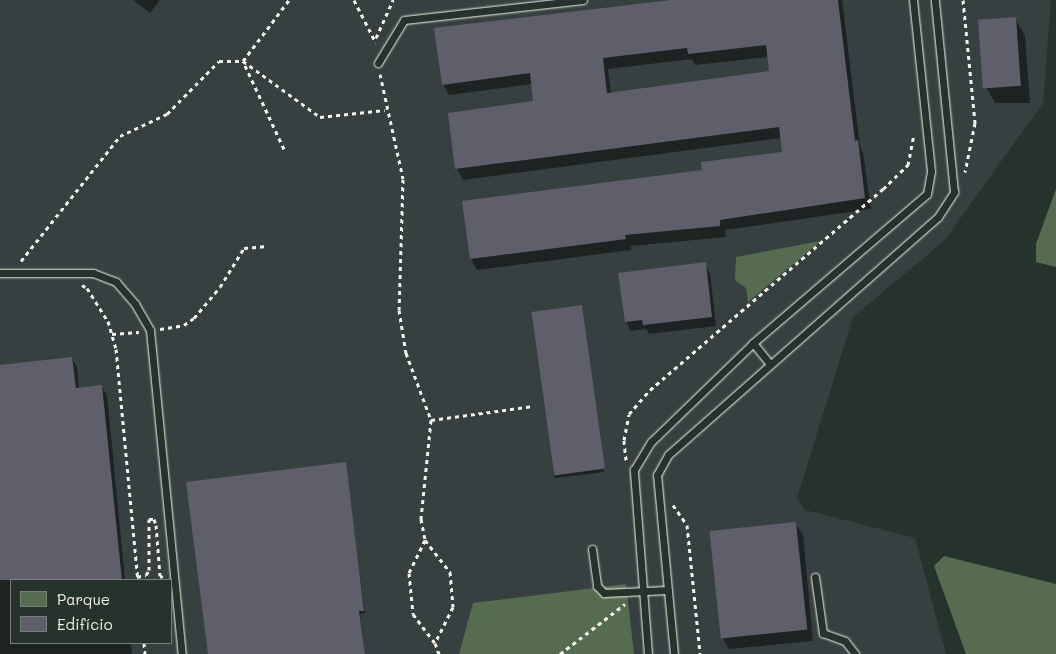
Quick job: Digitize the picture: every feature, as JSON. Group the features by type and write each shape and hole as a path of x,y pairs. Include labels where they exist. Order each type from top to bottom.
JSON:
{"lane":[{"path":"378,63 404,20 583,0"},
{"path":"648,654 634,470 652,442 753,344 927,194 931,171 913,0"},
{"path":"674,654 657,475 668,455 938,217 954,192 935,0"},
{"path":"0,273 92,273 116,282 135,304 150,330 173,580 182,654"},
{"path":"753,344 770,364"},
{"path":"592,549 597,586 604,593 667,590"},
{"path":"815,577 823,633 845,641 855,654"}],"path":[{"path":"243,61 289,0"},
{"path":"354,0 376,39 385,110 403,179 400,310 403,336 406,353 431,420 421,519 425,540 450,572 453,607 435,643"},
{"path":"376,39 393,0"},
{"path":"12,272 120,136 167,114 219,61 243,61 320,117 385,110"},
{"path":"243,61 284,148"},
{"path":"626,469 624,440 629,414 650,390 908,165 913,128"},
{"path":"112,334 171,328 194,318 220,287 244,248 267,246"},
{"path":"79,284 87,288 108,321 112,334 137,578 146,575 149,570 148,526 149,519 154,519 160,576 170,579"},
{"path":"431,420 533,406"},
{"path":"425,540 409,573 413,614 435,643 439,654"},
{"path":"560,654 642,590"}],"shaded area":[{"path":"0,0 1051,0 1043,103 944,241 853,317 797,498 805,510 915,538 946,654 0,654"}],"green space":[{"path":"1056,189 1056,267 1036,262 1036,244"},
{"path":"821,241 748,302 746,288 735,280 736,257"},
{"path":"944,556 1056,584 1056,654 966,654 934,566"},
{"path":"626,584 634,654 459,654 473,603"}],"building":[{"path":"671,0 838,0 855,141 858,140 865,198 720,220 720,226 625,235 626,239 470,259 462,201 702,170 701,162 782,152 779,127 455,169 448,113 533,101 530,73 442,85 434,28","holes":["766,45 769,71 607,93 603,58 687,48 688,54"]},
{"path":"1016,17 1021,86 983,88 978,20"},
{"path":"706,262 712,317 643,325 642,320 625,322 618,273"},
{"path":"582,305 605,468 554,475 531,312"},
{"path":"72,357 76,388 102,385 122,579 0,580 0,365"},
{"path":"346,462 364,611 359,611 365,654 208,654 186,482"},
{"path":"796,522 807,629 721,639 709,531"}]}
